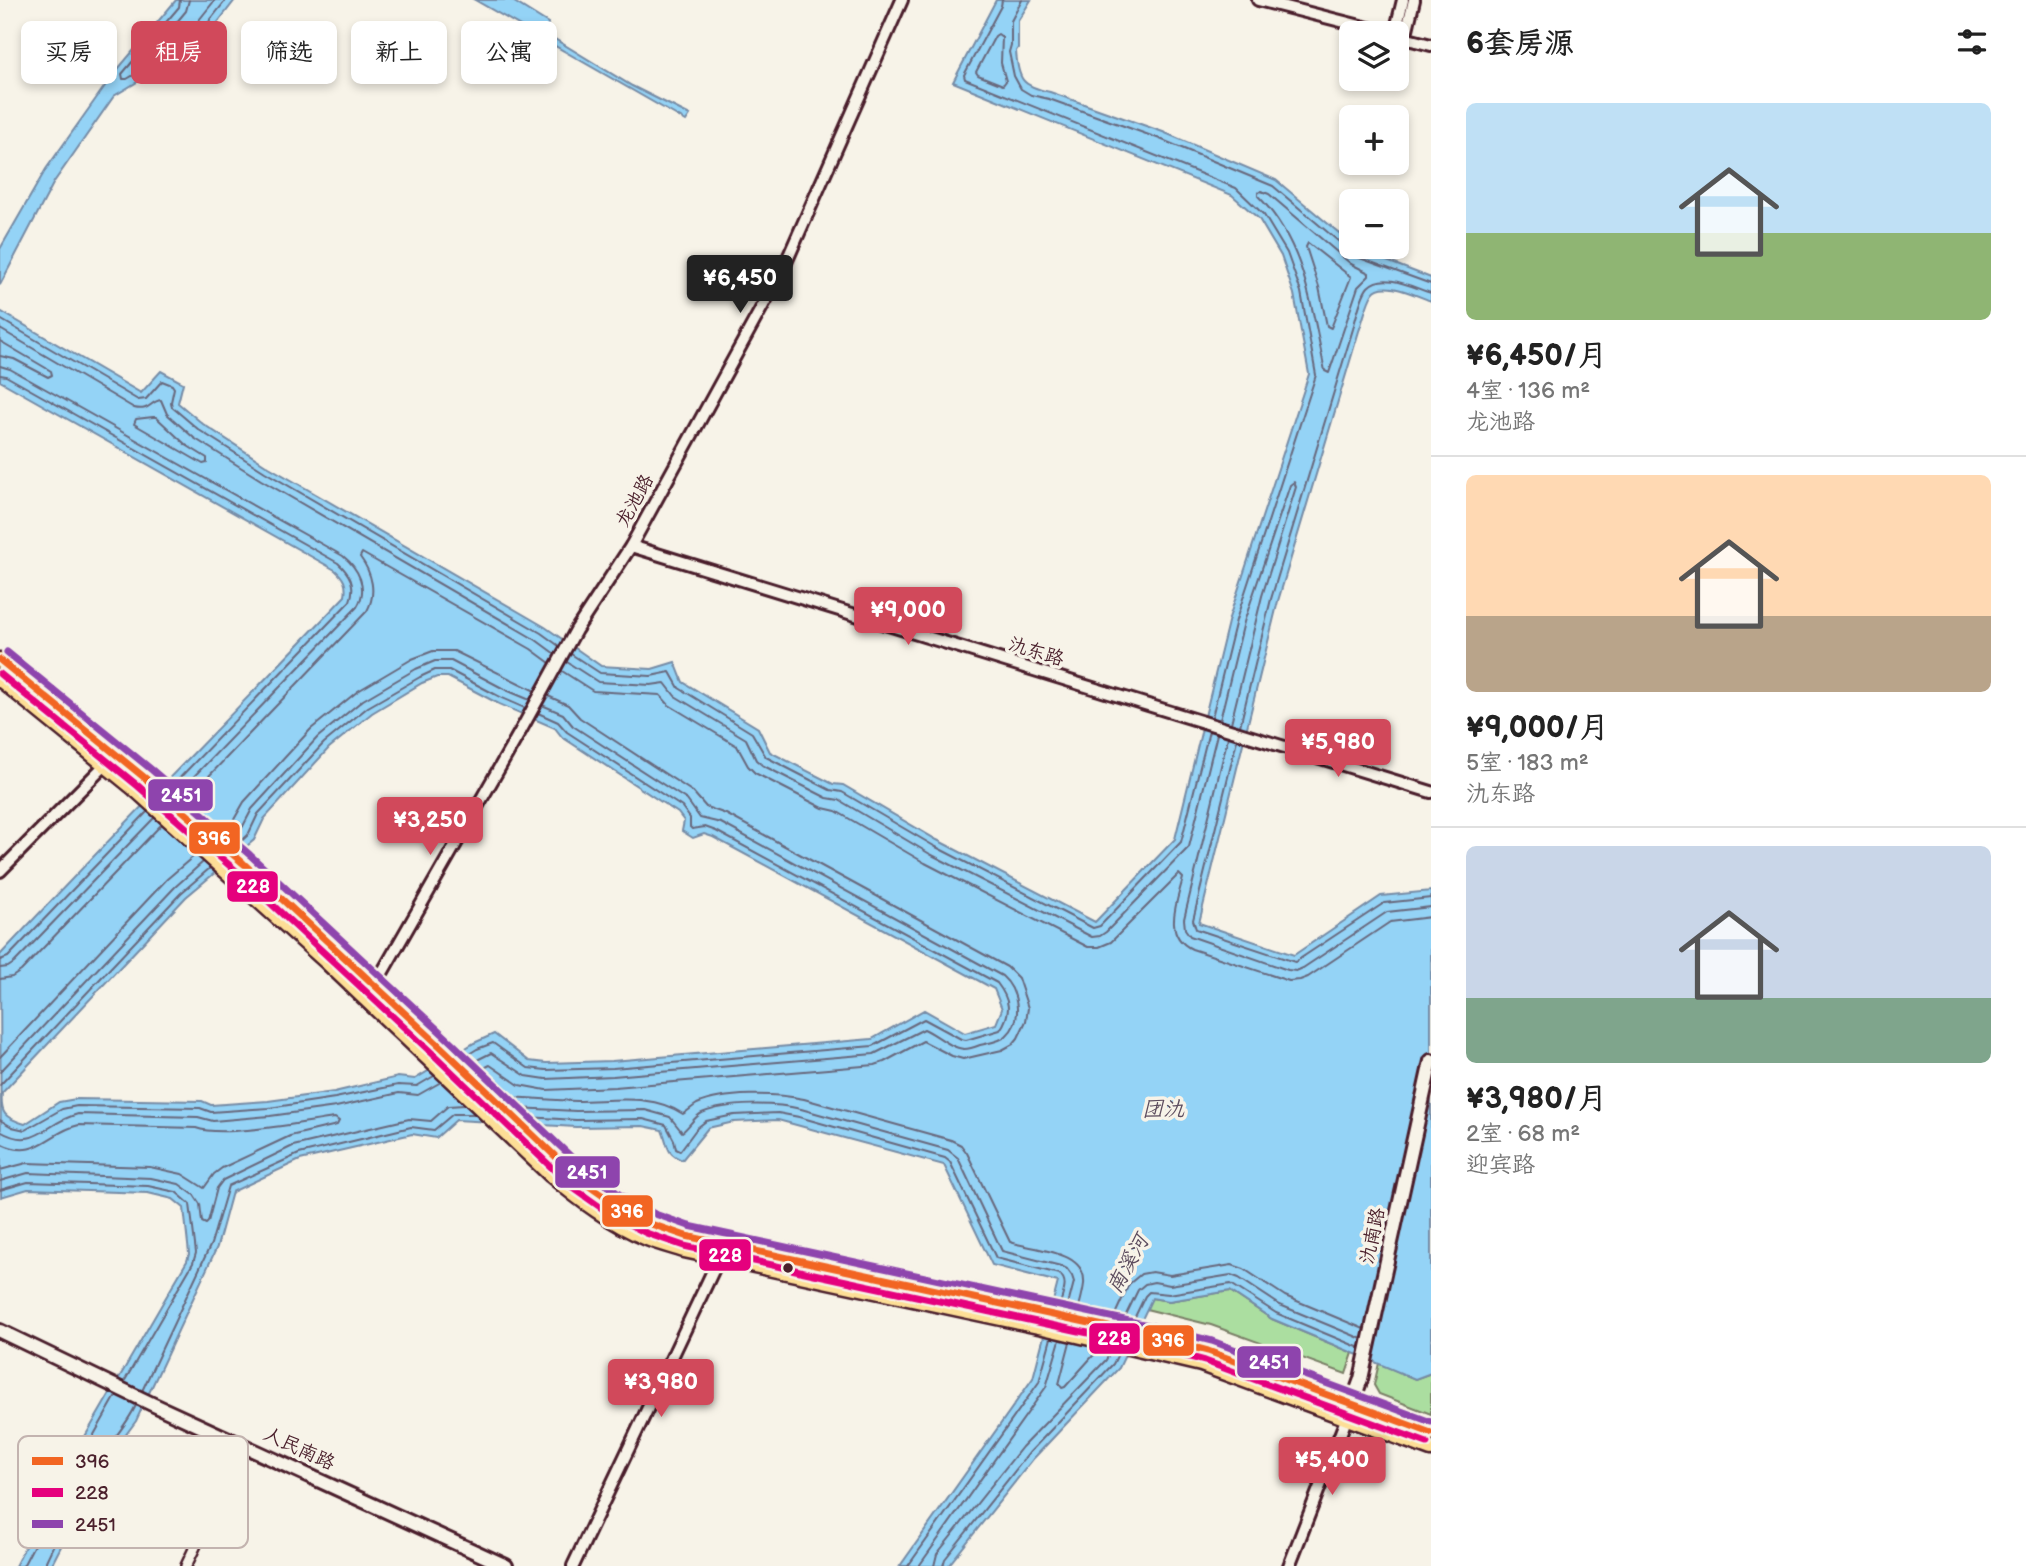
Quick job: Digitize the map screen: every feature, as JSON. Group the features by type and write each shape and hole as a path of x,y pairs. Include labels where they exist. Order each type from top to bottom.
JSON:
{"main road":[{"path":"0,660 116,754 139,783 231,875 327,962 531,1156 610,1220 648,1239 719,1258 1043,1320 1155,1337 1208,1351 1431,1433"},
{"path":"0,679 106,766 139,783 243,863 579,1179 616,1205 651,1224 686,1236 1043,1320 1201,1364 1431,1449"},
{"name":"氿南路","path":"1347,1417 1362,1379 1431,1061"},
{"name":"人民南路","path":"0,1331 223,1436"},
{"name":"人民南路","path":"248,1447 506,1566"}],"street":[{"name":"龙池路","path":"366,1000 576,630 631,545 784,267 902,0"},
{"path":"1258,0 1341,21"},
{"path":"1401,21 1403,0"},
{"path":"1405,21 1414,0"},
{"path":"1409,39 1431,45"},
{"name":"氿东路","path":"631,545 1431,792"},
{"path":"0,871 116,754"},
{"path":"573,1566 719,1258"},
{"path":"1289,1566 1347,1417"},
{"path":"186,1566 194,1548"}],"green space":[{"path":"1230,1291 1272,1319 1353,1353 1346,1374 1211,1325 1146,1309 1151,1298 1169,1301"},
{"path":"1379,1363 1415,1379 1431,1373 1431,1414 1379,1394 1374,1385"}],"water":[{"path":"176,0 235,0 219,21 158,21"},
{"path":"475,0 511,0 545,21 512,21"},
{"path":"996,0 1031,0 1018,21 1016,51 1020,75 1027,84 1163,132 1276,180 1339,233 1339,259 1382,259 1431,278 1431,301 1400,290 1384,288 1373,293 1367,306 1278,601 1199,923 1294,955 1381,896 1431,891 1431,1373 1415,1379 1272,1319 1230,1291 1169,1301 1152,1298 1119,1368 1034,1458 948,1566 900,1566 1033,1378 1058,1282 992,1265 944,1165 778,1120 734,1122 708,1128 682,1160 670,1152 662,1130 643,1126 576,1127 456,1120 436,1138 412,1134 300,1160 232,1192 217,1247 136,1421 125,1436 85,1436 187,1261 189,1254 184,1208 173,1199 148,1193 28,1189 1,1197 0,955 345,596 346,588 343,579 335,570 0,381 0,311 141,393 161,371 183,383 178,403 203,424 269,467 545,627 601,666 652,669 675,662 683,682 758,728 770,752 833,784 843,785 937,840 1095,922 1175,839 1229,618 1309,374 1294,294 1281,256 1259,219 1232,195 953,82","holes":["437,677 448,677 499,704 555,728 562,737 678,813 684,821 682,831 693,838 704,834 713,837 994,989 1002,1009 996,1024 965,1033 924,1010 872,1039 612,1061 546,1063 529,1061 494,1034 415,1079 398,1077 334,1092 211,1105 202,1101 76,1099 59,1102 25,1124 5,1114 2,1093 186,897 254,840 264,819 329,748 372,713 422,683"]},
{"path":"557,40 632,86 690,115 686,121 557,47"},
{"path":"131,53 131,84 134,84 114,96 54,182 0,285 0,249 46,169 106,84 117,84 117,70"},
{"path":"24,1548 60,1548 51,1566 15,1566"}],"transit line":[{"name":"2451","path":"7,652 152,770 250,855 586,1171 622,1196 655,1214 689,1226 1212,1341 1431,1422"},
{"name":"396","path":"0,660 145,778 243,863 579,1179 616,1205 651,1224 686,1236 1155,1337 1208,1351 1431,1433"},
{"name":"228","path":"0,674 138,786 236,871 572,1187 610,1214 646,1233 684,1246 1153,1347 1205,1361 1427,1443"}],"water label":[{"name":"团氿","path":"1163,1109"},
{"name":"南溪河","path":"1128,1264"}]}
